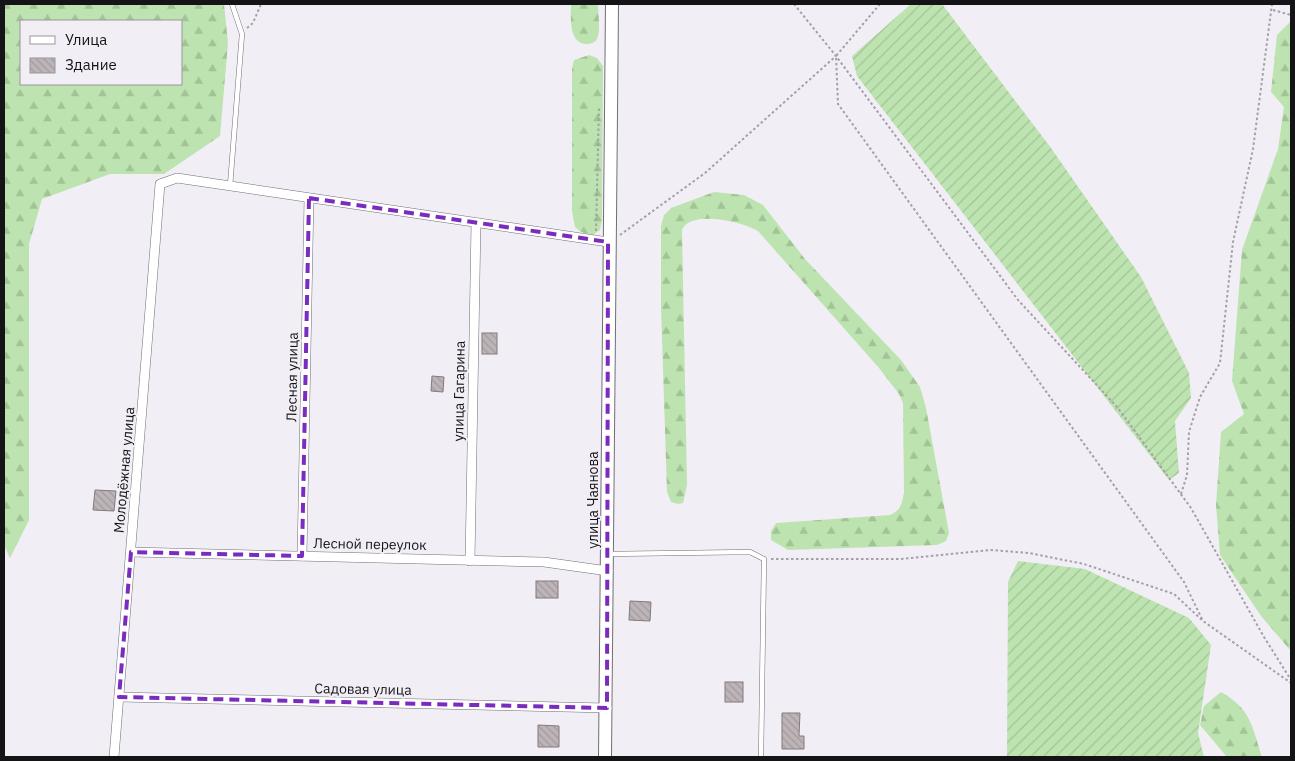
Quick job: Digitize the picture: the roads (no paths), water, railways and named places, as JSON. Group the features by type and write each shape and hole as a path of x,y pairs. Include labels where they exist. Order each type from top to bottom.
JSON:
{"street":[{"name":"улица Чаянова","path":"605,757 608,554 602,242 612,4"},
{"name":"Молодёжная улица","path":"114,757 160,184 177,178 230,186"},
{"path":"230,186 602,242"},
{"name":"Лесная улица","path":"302,556 310,198"},
{"name":"улица Гагарина","path":"470,560 476,223"},
{"name":"Лесной переулок","path":"131,552 544,562 608,571"},
{"name":"Садовая улица","path":"119,697 607,708"}],"lane":[{"path":"230,186 242,34 232,4"},
{"path":"608,554 750,552 764,559 761,757"}]}
